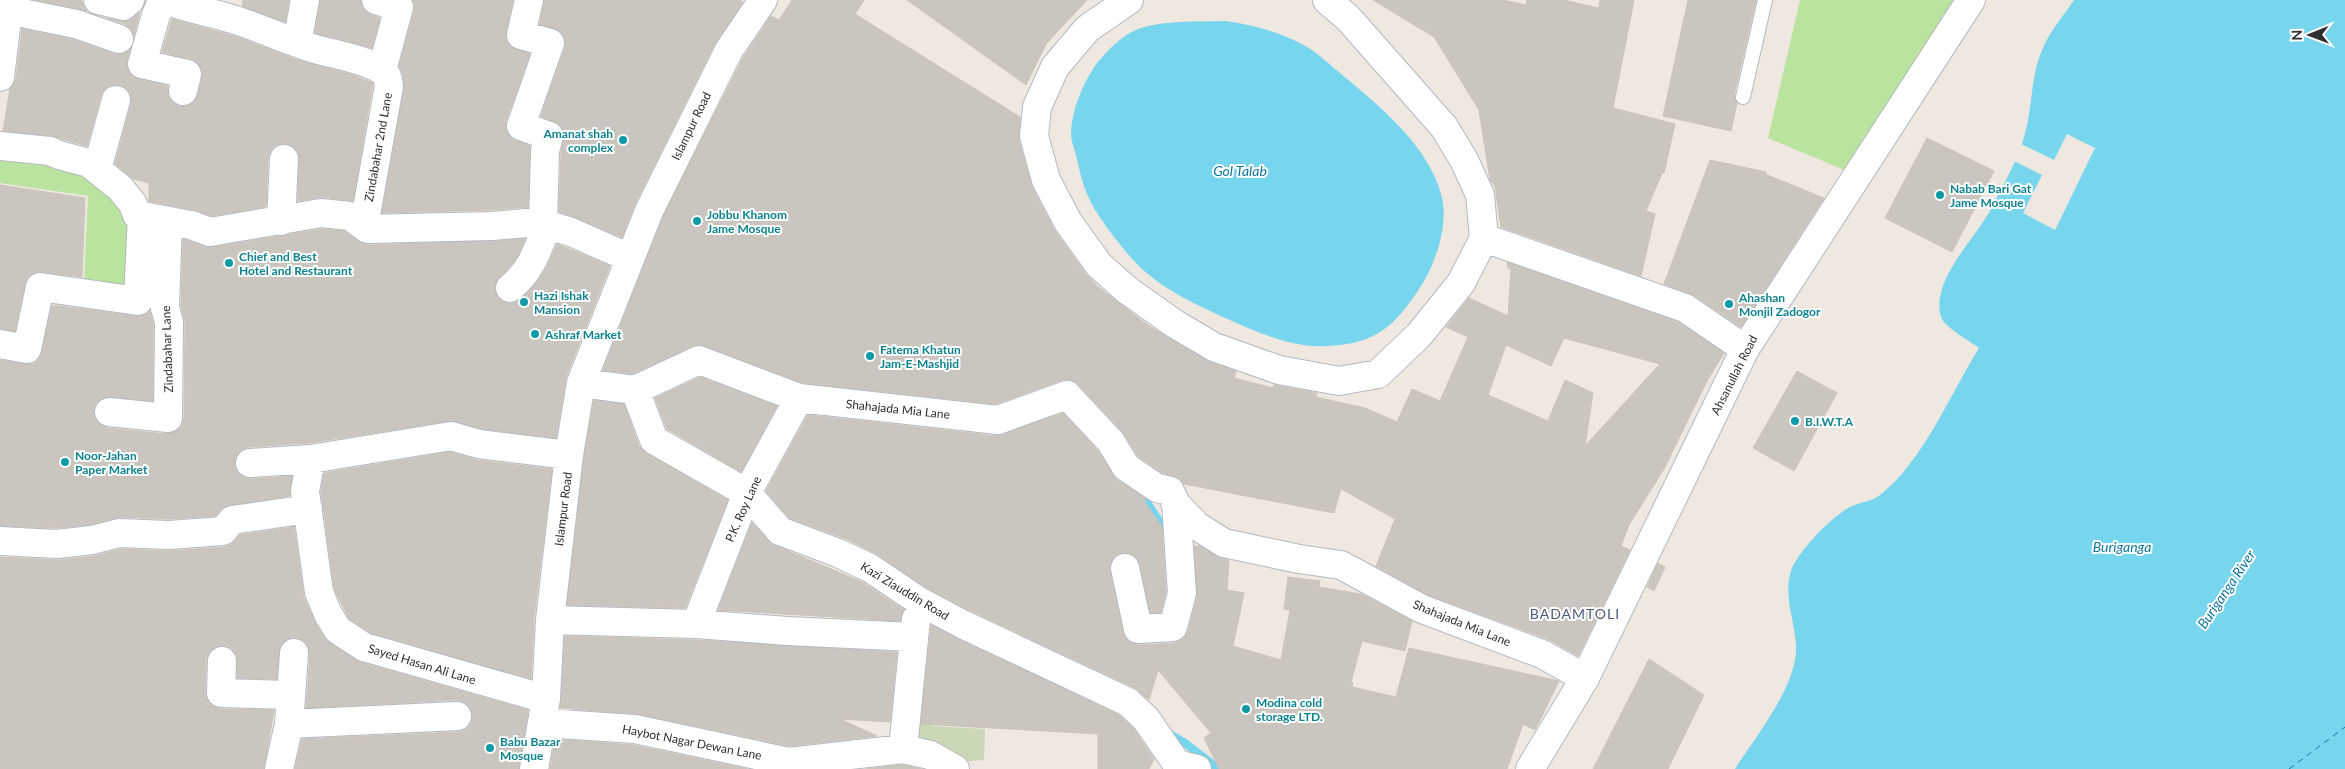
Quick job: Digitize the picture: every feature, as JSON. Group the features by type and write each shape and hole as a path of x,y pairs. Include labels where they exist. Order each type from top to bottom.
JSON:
{"street":[{"path":"79,26 87,0"},
{"path":"98,0 123,6 130,0"},
{"path":"183,92 187,74 142,64 156,15 165,0 187,9 208,11 297,43 382,70"},
{"path":"297,43 305,0"},
{"name":"Zindabahar 2nd Lane","path":"364,226 389,86 388,76 382,70 399,6 376,0"},
{"path":"510,288 524,276 531,265 545,224 545,151 549,136 521,126 550,43 521,35 529,0"},
{"name":"Islampur Road","path":"534,769 544,711 550,620 569,455 581,382 649,211 729,50 763,0"},
{"path":"1129,0 1088,29 1055,67 1037,107 1034,136 1046,180 1068,222 1099,265 1127,290 1175,324 1214,347 1279,370 1339,380 1378,374 1420,335 1461,283 1484,238 1480,195 1464,160 1444,127 1348,18 1327,0"},
{"name":"Ahsanullah Road","path":"1530,769 1585,678 1745,349 1971,0"},
{"path":"0,76 5,5 119,39"},
{"path":"96,167 116,100"},
{"path":"0,146 50,151 89,163 120,188 132,204 137,215 191,225 210,232 321,213 350,216 367,228 538,222 571,232 630,258"},
{"path":"282,221 284,158"},
{"path":"0,344 27,349 40,287 138,301 142,216"},
{"name":"Zindabahar Lane","path":"109,412 168,418 169,322 165,308 168,221"},
{"path":"1484,238 1685,308 1745,349"},
{"name":"Shahajada Mia Lane","path":"635,390 699,360 799,398 998,420 1067,395 1111,442 1126,467 1157,488 1170,491 1176,504 1197,526 1224,542 1299,559 1341,565 1422,609 1542,654 1585,678"},
{"path":"581,382 635,390"},
{"name":"Kazi Ziauddin Road","path":"635,390 654,440 747,493 780,531 838,553 870,568 919,601 1128,702 1146,719 1177,764 1197,769"},
{"name":"P.K. Roy Lane","path":"696,624 747,493 799,398"},
{"path":"250,462 311,459 451,436 479,444 569,455"},
{"name":"Sayed Hasan Ali Lane","path":"311,459 305,491 319,592 328,614 338,630 364,647 544,711"},
{"path":"1125,568 1138,629 1174,626 1182,593 1176,504"},
{"path":"0,541 57,544 92,540 119,533 168,535 224,531 232,520 308,509"},
{"path":"903,749 912,637 919,601"},
{"path":"550,620 696,624 787,631 912,637"},
{"path":"279,769 288,724 294,653"},
{"path":"222,660 221,693 290,695"},
{"name":"Haybot Nagar Dewan Lane","path":"544,711 576,723 635,729 789,762 903,749 930,755 955,769"},
{"path":"288,724 457,716"}],"lane":[{"path":"1743,98 1765,0"}],"green space":[{"path":"1800,0 1960,0 1854,174 1768,138"},
{"path":"0,152 80,165 135,223 132,291 84,283 88,196 0,183"},
{"path":"914,668 943,673 933,697 933,726 985,729 984,760 960,762 907,744"}],"water":[{"name":"Buriganga","path":"2074,0 2345,0 2345,769 1735,769 1774,710 1790,677 1795,661 1796,646 1788,589 1791,571 1795,563 1808,544 1826,525 1844,510 1877,497 1909,465 1935,426 1979,348 1943,321 1939,303 1942,289 1956,261 1991,209 2013,165 2027,126 2036,70 2043,48 2049,35"},
{"name":"Gol Talab","path":"1225,21 1277,33 1316,53 1371,99 1402,129 1427,162 1436,180 1444,210 1438,249 1422,285 1397,318 1378,333 1342,345 1302,345 1254,331 1197,305 1174,293 1143,270 1112,235 1088,196 1071,134 1079,97 1097,63 1121,39 1138,29 1170,23"}],"pier":[{"path":"2067,134 2095,148 2055,230 2023,213 2042,175 2012,160 2019,143 2054,160"}],"building":[{"path":"36,0 81,0 87,11 79,9"},
{"path":"243,0 289,0 285,22 242,6"},
{"path":"320,0 361,0 365,11 380,18 372,48 315,33"},
{"path":"412,0 513,0 506,40 510,46 530,54 506,121 506,128 509,136 530,146 528,207 382,213 404,89 403,76 399,66 414,11"},
{"path":"544,0 739,0 743,2 715,43 635,204 622,237 559,212 561,153 564,133 560,125 541,116 565,48 565,40 561,32 540,24"},
{"path":"792,0 864,0 855,14 1020,117 1019,140 1032,187 1055,231 1086,274 1097,286 1149,326 1206,360 1236,371 1234,378 1273,388 1274,385 1317,393 1316,397 1365,408 1397,422 1412,389 1440,401 1468,337 1446,327 1469,298 1508,316 1511,269 1508,268 1507,262 1678,322 1724,353 1707,381 1664,469 1629,525 1621,546 1630,550 1578,656 1548,639 1428,595 1376,566 1395,519 1341,489 1334,513 1184,484 1180,479 1163,473 1138,456 1122,431 1078,384 1071,380 1062,380 996,404 803,383 699,344 632,374 603,370 663,217 743,58 771,16 779,20","holes":["1564,338 1660,364 1585,446 1593,393 1565,380 1548,421 1488,395 1506,345 1551,366"]},
{"path":"907,0 1087,0 1046,44 1026,85"},
{"path":"1373,0 1503,0 1526,5 1527,0 1563,0 1599,8 1600,0 1634,0 1613,108 1675,124 1664,173 1662,173 1646,211 1655,214 1641,276 1501,227 1495,186 1490,180 1479,110 1434,37"},
{"path":"1688,0 1756,0 1734,95 1737,103 1731,131 1663,116"},
{"path":"140,12 134,35 125,24 107,18 126,21"},
{"path":"172,19 237,37 297,60 353,75 373,83 353,201 322,197 298,201 298,152 292,146 284,143 276,145 268,158 266,207 211,216 194,210 149,201 149,183 133,179 115,164 131,104 131,97 127,89 120,85 113,85 105,89 101,95 87,146 52,136 3,131 10,88 16,79 22,29 72,39 114,54 122,54 130,50 127,68 132,76 168,86 168,96 173,103 179,106 187,106 194,102 198,95 202,77 202,70 198,63 162,52"},
{"name":"Nabab Bari Gat Jame Mosque","path":"1927,138 1994,171 1952,252 1885,218"},
{"path":"1710,160 1766,172 1765,174 1824,198 1741,327 1694,295 1664,284"},
{"path":"0,185 85,198 82,277 35,272 28,277 15,331 0,329"},
{"path":"322,229 344,231 367,245 525,239 516,259 495,284 498,298 506,303 520,300 535,284 547,267 557,244 610,266 566,377 556,438 482,429 449,421 309,443 249,447 241,450 236,457 234,464 237,472 251,479 292,476 290,496 230,505 220,510 215,516 169,519 119,517 89,525 57,528 0,526 0,360 33,364 38,360 42,352 52,305 136,316 144,315 150,311 153,324 153,401 103,398 96,403 94,410 95,418 107,428 166,434 174,432 181,427 184,418 185,322 181,306 183,239 213,247"},
{"name":"B.I.W.T.A","path":"1797,371 1837,393 1794,471 1753,448"},
{"path":"700,377 777,406 741,472 667,429 655,398"},
{"path":"594,400 624,404 639,446 646,453 728,500 685,608 567,605 584,457"},
{"path":"1063,413 1098,451 1117,480 1146,499 1144,501 1162,527 1166,591 1161,612 1150,613 1140,565 1136,557 1129,553 1121,553 1114,557 1110,564 1126,639 1139,645 1174,643 1183,639 1188,631 1197,597 1194,546 1200,546 1216,556 1229,560 1227,590 1244,593 1233,646 1281,660 1290,610 1284,609 1288,577 1320,581 1319,587 1361,594 1412,621 1405,651 1362,641 1351,682 1353,683 1352,687 1396,697 1409,648 1559,681 1535,730 1523,724 1507,769 1219,769 1204,738 1211,733 1158,670 1149,700 1135,688 969,610 927,588 877,554 844,538 789,518 766,491 808,415 997,436"},
{"path":"450,452 477,460 552,469 534,618 531,679 371,633 349,619 334,588 321,491 324,473"},
{"path":"752,523 774,545 862,582 904,610 900,621 718,610"},
{"path":"294,527 304,598 325,639 360,662 528,710 519,769 295,769 302,739 458,732 466,729 471,724 473,716 470,707 464,702 456,700 306,708 310,654 308,646 303,640 295,637 287,639 281,645 277,679 237,678 236,654 231,648 223,645 214,648 206,660 205,693 212,706 221,709 274,710 264,769 0,769 0,557 59,560 94,556 121,549 170,551 224,547 231,545 240,535"},
{"path":"1658,563 1665,567 1654,591 1647,587"},
{"path":"931,625 1119,715 1134,729 1154,759 1149,769 1098,769 1098,734 921,724"},
{"path":"565,636 695,640 897,652 890,722 840,719 877,736 790,746 638,714 560,708"},
{"path":"1649,659 1704,695 1668,769 1593,769"},
{"path":"555,739 633,745 747,769 550,769"},
{"path":"902,765 921,769 866,769"}],"waterway":[{"path":"1136,485 1161,524 1171,535"},
{"path":"1168,733 1185,743 1219,769"}],"ferry route":[{"path":"2289,769 2345,727"}],"place":[{"name":"Amanat shah complex","path":"623,140"},
{"name":"Nabab Bari Gat Jame Mosque","path":"1940,195"},
{"name":"Jobbu Khanom Jame Mosque","path":"697,221"},
{"name":"Chief and Best Hotel and Restaurant","path":"229,263"},
{"name":"Hazi Ishak Mansion","path":"524,302"},
{"name":"Ahashan Monjil Zadogor","path":"1729,304"},
{"name":"Ashraf Market","path":"535,334"},
{"name":"Fatema Khatun Jam-E-Mashjid","path":"870,356"},
{"name":"B.I.W.T.A","path":"1795,421"},
{"name":"Noor-Jahan Paper Market","path":"65,462"},
{"name":"Modina cold storage LTD.","path":"1246,709"},
{"name":"Babu Bazar Mosque","path":"490,748"}],"district":[{"name":"BADAMTOLI","path":"1575,613"}],"water label":[{"name":"Buriganga River","path":"2226,589"}]}
